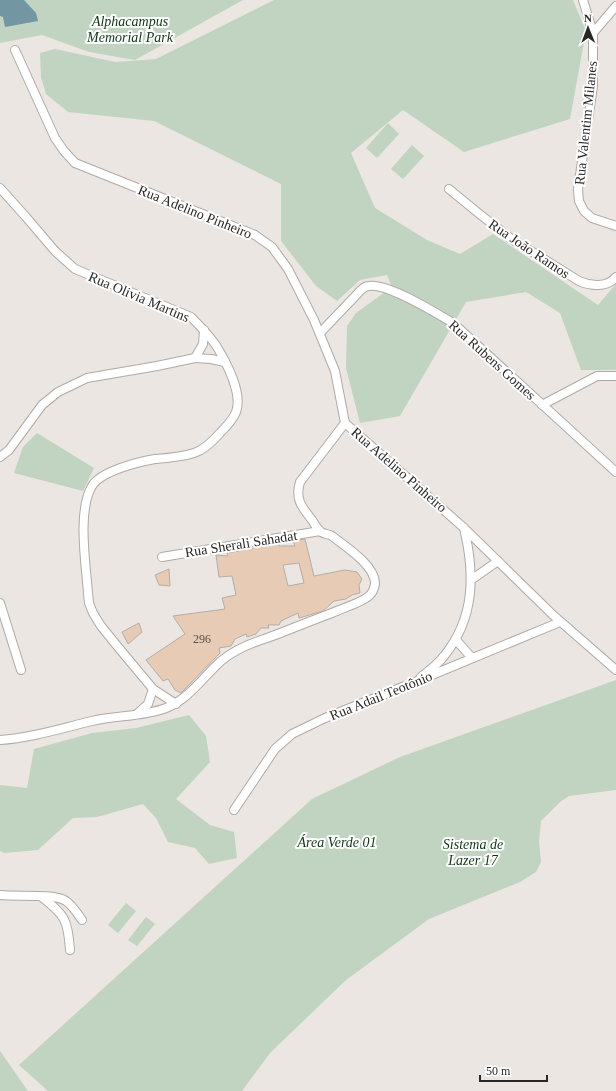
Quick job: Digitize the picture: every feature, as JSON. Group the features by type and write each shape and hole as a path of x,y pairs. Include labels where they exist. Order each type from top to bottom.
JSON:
{"street":[{"name":"Rua Valentim Milanes","path":"583,0 593,33 593,86 578,190 579,201 584,211 592,218 616,226"},
{"path":"593,33 616,6"},
{"name":"Rua Adelino Pinheiro","path":"15,50 55,138 75,163 255,235 272,247 288,269 320,333 334,371 345,423 463,527 560,622 616,670"},
{"name":"Rua Olivia Martins","path":"0,188 55,251 75,269 191,317 204,330 217,347 236,388 238,400 237,411 231,421 210,444 195,453 127,466 106,474 92,486 84,515 89,603 102,626 153,689 176,704"},
{"name":"Rua João Ramos","path":"449,189 510,238 579,282 586,285 601,285 614,280 616,277"},
{"name":"Rua Rubens Gomes","path":"320,333 361,290 368,286 382,287 432,310 453,323 542,406 616,472"},
{"path":"195,358 203,344 204,330"},
{"path":"0,457 9,450 42,405 58,392 87,378 195,358 225,362"},
{"path":"542,406 597,376 616,376"},
{"path":"0,740 17,739 92,721 164,709 176,704 190,693 221,661 231,653 355,604 369,596 373,591 375,580 369,569 363,561 331,535 320,531 298,499 300,482 345,423"},
{"path":"0,461 0,466"},
{"path":"416,682 443,658 456,640 466,615 471,592 471,580 469,548 463,527"},
{"name":"Rua Sherali Sahadat","path":"162,557 320,531"},
{"path":"471,580 498,561"},
{"path":"0,603 21,670"},
{"name":"Rua Adail Teotônio","path":"234,810 275,749 292,734 325,718 560,622"},
{"path":"456,640 472,658"},
{"path":"137,714 148,704 153,689"},
{"path":"0,895 54,897 64,900 72,905 82,920"},
{"path":"42,897 58,909 64,917 67,925 70,950"}],"green space":[{"name":"Alphacampus Memorial Park","path":"0,0 243,0 135,60 89,52 42,35 0,43"},
{"path":"274,0 573,0 586,31 570,119 464,152 403,110 351,153 375,208 427,240 460,254 493,234 598,305 616,284 616,370 581,370 560,313 526,292 466,302 400,416 360,423 346,368 347,326 356,313 392,287 387,275 360,280 337,301 316,286 281,241 281,184 154,121 68,112 46,94 41,77 40,53 55,49 115,62 156,59"},
{"path":"388,123 399,134 377,158 366,148"},
{"path":"412,145 424,156 403,179 391,169"},
{"path":"37,433 94,468 83,491 14,473 23,447"},
{"name":"Área Verde 01","path":"616,680 616,790 569,796 560,802 541,821 539,842 541,862 536,872 520,882 429,919 346,980 270,1053 242,1091 48,1091 19,1065 312,799 400,757"},
{"path":"189,715 206,736 210,762 176,799 210,825 234,832 237,858 209,864 195,848 168,842 156,818 143,804 97,817 73,818 38,850 4,853 0,851 0,785 27,788 34,749 92,733 136,728"},
{"path":"126,903 136,911 118,933 108,925"},
{"path":"146,917 155,924 137,946 128,940"},
{"path":"0,1051 28,1091 0,1091"}],"water":[{"path":"0,0 24,0 36,13 38,21 5,27 3,17 0,16"}],"building":[{"path":"305,539 314,576 345,570 357,572 362,579 359,585 360,593 352,595 346,599 334,601 323,611 299,618 298,613 281,621 279,625 268,625 269,628 261,628 256,634 247,637 246,634 235,639 231,646 219,648 220,653 181,693 175,690 168,679 163,681 146,660 185,634 173,616 225,609 222,598 236,595 232,576 219,577 216,555 228,556 227,553 279,543 279,546 295,546 293,541","holes":["299,563 304,583 288,586 283,565"]},
{"path":"169,569 170,586 159,585 155,575"},
{"path":"139,623 142,632 128,644 122,632"}],"park label":[{"name":"Sistema de Lazer 17","path":"473,852"}]}
